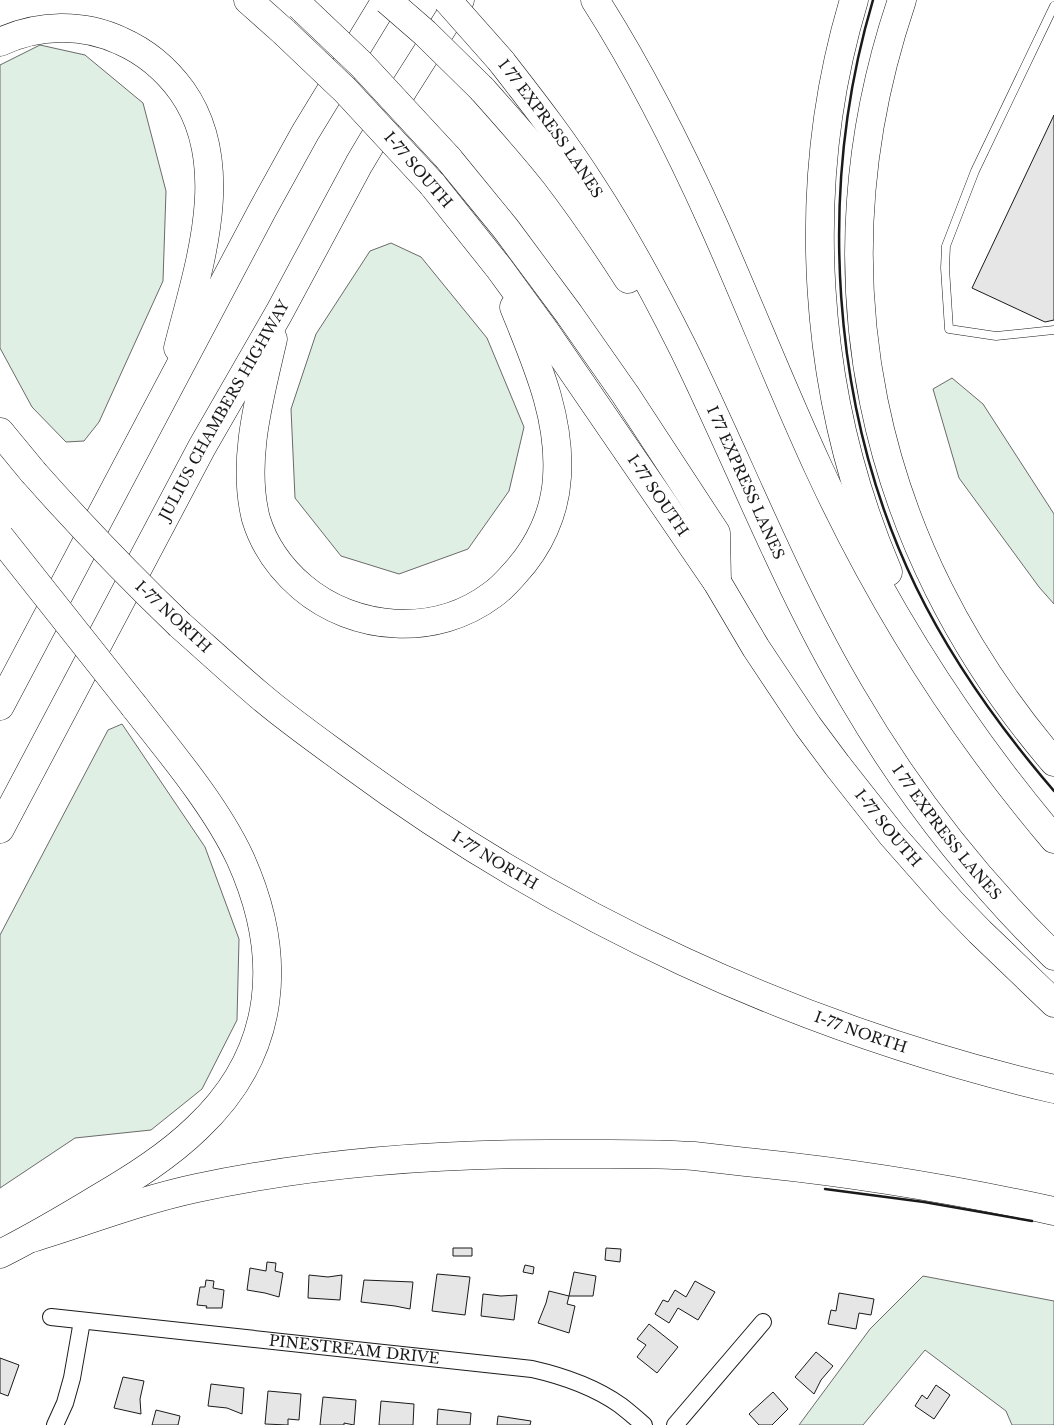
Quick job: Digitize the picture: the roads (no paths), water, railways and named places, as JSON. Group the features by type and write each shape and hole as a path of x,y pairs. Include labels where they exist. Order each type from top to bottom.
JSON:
{"highway":[{"name":"I-77 SOUTH","path":"248,0 345,90 432,184 499,268 545,331 717,582 782,688 864,800 921,869 980,932 1054,1003"},
{"path":"0,706 263,209 305,133 386,0 425,33 482,89 532,145 576,202 706,396"},
{"name":"I 77 EXPRESS LANES","path":"446,0 501,61 570,153 617,225 662,306 706,396 802,604 846,688 876,736 924,808 962,856 1006,907 1054,956"},
{"name":"JULIUS CHAMBERS HIGHWAY","path":"0,829 202,447 279,313 359,164 460,0"},
{"path":"595,0 632,61 671,135 714,226 819,469 864,560 905,632 950,702 1003,776 1054,838"},
{"path":"854,0 842,44 834,85 824,165 820,251 822,300 830,367 846,448 868,519 897,595 950,702"},
{"path":"902,0 883,63 874,103 862,182 859,259 860,297 868,370 882,438 916,542 950,611 969,644 992,680 1054,762"},
{"path":"874,103 918,0"},
{"path":"297,3 361,64 448,158 538,271 625,394 716,533 717,582"},
{"path":"0,42 23,33 60,28 86,30 112,36 146,55 161,67 175,81 196,114 202,132 209,173 207,218 204,243 169,386"},
{"path":"279,313 256,416 251,465 253,503 263,536 276,559 293,579 326,604 343,612 382,623 421,623 441,619 478,605 508,581 536,547 554,502 558,454 555,426 538,365 499,268"},
{"name":"I-77 NORTH","path":"0,432 33,472 105,551 180,625 261,696 317,740 423,817 477,851 596,918 654,948 712,976 774,1002 895,1046 1054,1090"},
{"path":"0,536 134,706 218,819 239,856 248,878 262,922 268,964 266,1002 255,1044 238,1079 218,1106 198,1128 177,1146 130,1180 32,1238 0,1254"},
{"path":"32,1238 142,1202 243,1179 354,1164 486,1155 693,1156 793,1166 923,1186 1054,1211"}],"street":[{"name":"PINESTREAM DRIVE","path":"51,1317 532,1369 564,1377 595,1390 620,1405 644,1425"},
{"path":"55,1425 65,1403 72,1378 82,1321"},
{"path":"675,1425 763,1322"}],"lane":[{"path":"1054,6 975,172 946,246 945,268 949,329 996,336 1054,330"}]}
